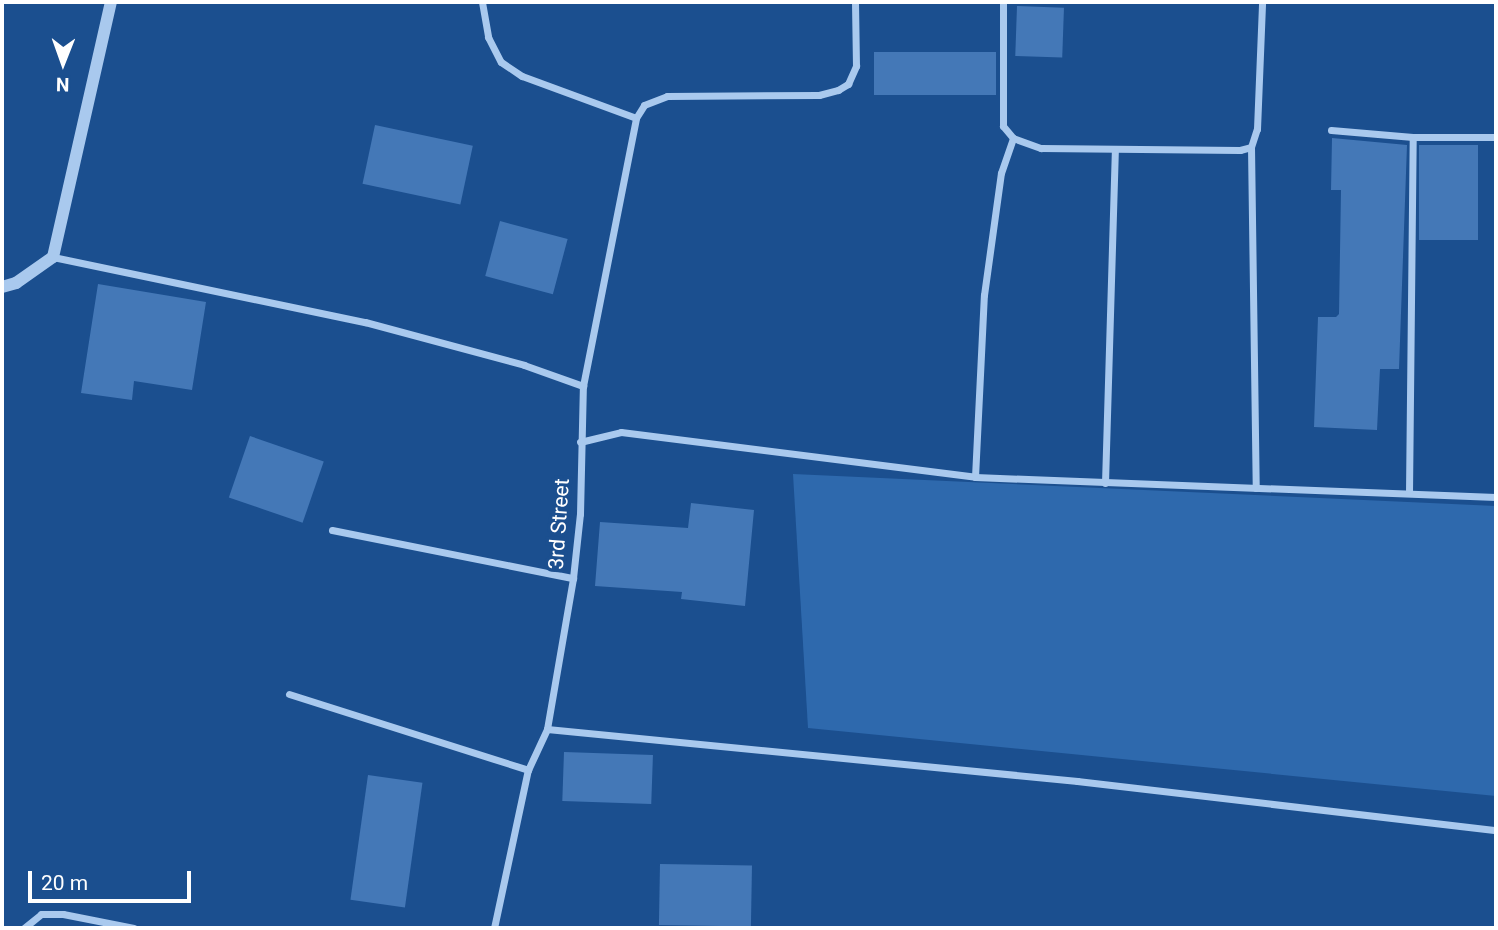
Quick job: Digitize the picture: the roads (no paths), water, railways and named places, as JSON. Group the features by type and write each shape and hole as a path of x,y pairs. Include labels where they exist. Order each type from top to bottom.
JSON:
{"street":[{"path":"2,287 16,283 53,257 111,2"},
{"path":"482,2 488,37 501,62 522,76 636,118 644,105 667,96 820,95 838,90 848,84 856,66 855,2"},
{"path":"1003,2 1003,126 1013,138 1041,148 1240,150 1251,147"},
{"path":"1256,488 1251,147 1257,129 1262,2"},
{"name":"3rd Street","path":"494,928 528,770 547,729 573,578 580,514 583,386 636,118"},
{"path":"1331,130 1413,137 1496,137"},
{"path":"1409,494 1413,137"},
{"path":"975,477 984,295 1001,173 1013,138"},
{"path":"1105,483 1115,149"},
{"path":"53,257 365,322 524,365 583,386"},
{"path":"580,442 621,432 975,477 1496,497"},
{"path":"332,530 573,578"},
{"path":"289,694 528,770"},
{"path":"547,729 1077,781 1496,830"},
{"path":"24,928 41,914 63,914 134,928"}]}
